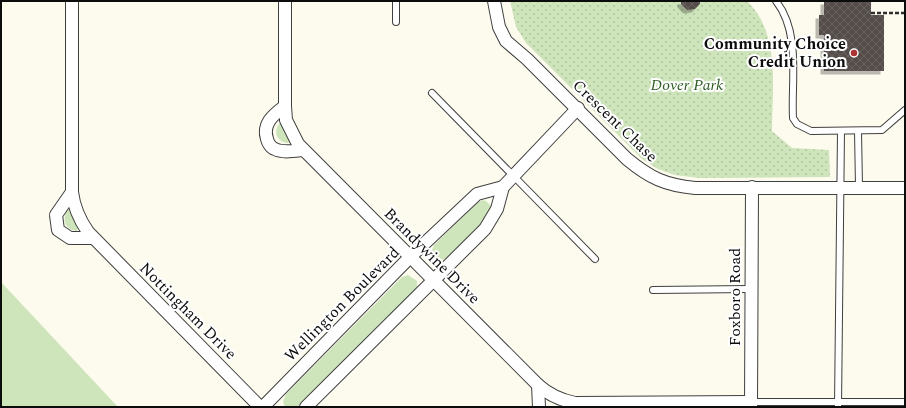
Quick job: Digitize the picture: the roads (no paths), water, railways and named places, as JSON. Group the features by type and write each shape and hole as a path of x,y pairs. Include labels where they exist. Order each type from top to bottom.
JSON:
{"street":[{"name":"Nottingham Drive","path":"72,1 72,192 74,205 79,220 93,238 261,407"},
{"name":"Brandywine Drive","path":"285,1 285,106 286,120 291,133 303,150 538,386 548,394 561,400 585,405 751,404"},
{"name":"Crescent Chase","path":"494,1 499,27 506,41 578,108 627,159 643,172 657,180 675,186 695,188 905,188"},
{"path":"285,106 273,115 268,123 266,134 268,142 274,149 284,151 303,150"},
{"path":"306,407 432,280 485,229 494,217 503,187 578,108"},
{"name":"Wellington Boulevard","path":"261,407 476,194 503,187"},
{"name":"Foxboro Road","path":"751,404 750,288 752,187"},
{"path":"72,192 56,215 58,230 62,235 70,238 93,238"},
{"path":"538,386 540,407"}],"lane":[{"path":"396,1 396,22"},
{"path":"780,2 789,29 792,44 793,118 797,124 811,131 882,130 905,110"},
{"path":"432,93 595,259"},
{"path":"838,404 839,208 842,187 841,131"},
{"path":"858,131 859,187"},
{"path":"653,290 750,288"},
{"path":"751,404 905,402"}],"place":[{"name":"Community Choice Credit Union","path":"854,53"}],"park label":[{"name":"Dover Park","path":"687,85"}]}
